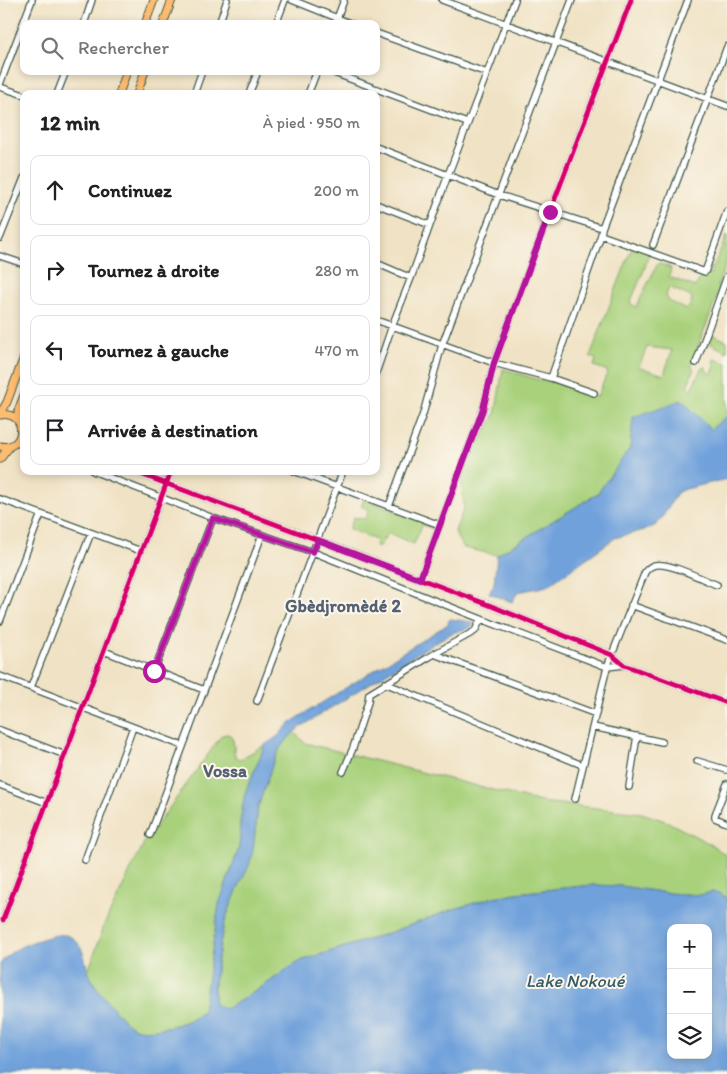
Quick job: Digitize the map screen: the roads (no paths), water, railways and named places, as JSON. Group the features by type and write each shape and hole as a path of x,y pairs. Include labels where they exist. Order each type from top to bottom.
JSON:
{"main road":[{"path":"146,20 154,0"},
{"path":"164,20 172,0"},
{"path":"120,90 125,75"},
{"path":"138,90 143,75"},
{"path":"0,415 20,368"},
{"path":"20,406 18,411 20,420"},
{"path":"0,415 8,414 20,424"},
{"path":"0,459 20,436"},
{"path":"0,446 13,444"}],"street":[{"path":"24,20 32,0"},
{"path":"85,20 92,0"},
{"path":"220,20 227,0"},
{"path":"278,20 285,0"},
{"path":"292,0 334,20"},
{"path":"336,20 344,0"},
{"path":"442,0 727,106"},
{"path":"380,361 467,123 515,0"},
{"path":"389,506 424,414 442,345 572,0"},
{"path":"420,579 483,409 494,363 631,0"},
{"path":"551,378 657,80 688,0"},
{"path":"20,32 0,85 20,93"},
{"path":"380,33 487,73"},
{"path":"653,245 727,47"},
{"path":"59,90 64,75"},
{"path":"195,90 201,75"},
{"path":"251,90 256,75"},
{"path":"310,90 315,75"},
{"path":"340,75 379,90"},
{"path":"380,90 467,123"},
{"path":"380,148 499,195 550,212 705,272 727,211"},
{"path":"0,238 20,188"},
{"path":"380,206 430,225"},
{"path":"0,256 20,263"},
{"path":"380,265 411,278"},
{"path":"696,363 727,276"},
{"path":"380,322 494,363 551,378 594,393"},
{"path":"13,444 20,445"},
{"path":"103,475 213,518 313,552 607,667 624,665"},
{"path":"142,475 489,605 612,655 624,665 727,703"},
{"path":"3,920 169,475"},
{"path":"305,475 440,525"},
{"path":"257,701 342,475"},
{"path":"0,499 141,551"},
{"path":"0,621 42,514"},
{"path":"154,671 213,518"},
{"path":"31,687 91,532"},
{"path":"150,835 262,534"},
{"path":"575,799 607,667 645,572 649,567 661,564 717,585"},
{"path":"631,605 727,640"},
{"path":"343,772 353,748 369,694 475,631 481,619"},
{"path":"104,652 204,690"},
{"path":"434,654 596,714"},
{"path":"0,676 183,746"},
{"path":"385,683 582,765"},
{"path":"85,860 132,727"},
{"path":"593,727 662,742"},
{"path":"0,730 65,755"},
{"path":"629,787 637,736"},
{"path":"697,760 727,770"},
{"path":"727,784 715,815 715,818 727,823"},
{"path":"0,785 46,803"}],"water":[{"path":"682,400 711,429 727,416 727,479 682,490 677,493 656,525 615,538 549,585 518,592 512,602 489,593 494,584 497,555 597,494 630,448 633,417"},
{"name":"Lake Nokoué","path":"451,619 472,622 473,625 452,633 434,643 304,725 294,732 280,748 258,807 253,850 249,866 227,915 222,933 214,983 214,1004 225,1009 303,960 494,897 592,885 621,886 667,893 700,895 712,892 719,893 727,899 727,1074 0,1074 0,964 13,951 36,941 58,935 66,935 74,939 82,951 95,986 121,1018 135,1028 146,1030 168,1027 187,1021 203,1011 219,904 238,851 245,793 265,745 296,719 448,624"}],"district":[{"name":"Gbèdjromèdé 2","path":"343,606"},
{"name":"Vossa","path":"225,771"}]}
